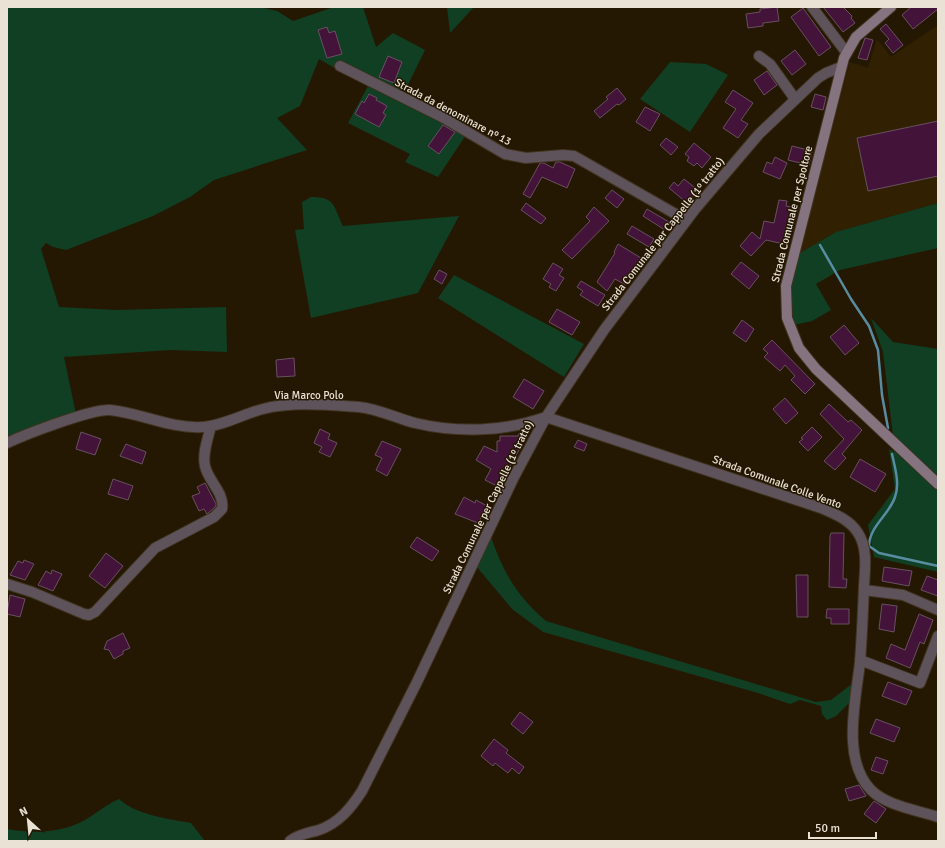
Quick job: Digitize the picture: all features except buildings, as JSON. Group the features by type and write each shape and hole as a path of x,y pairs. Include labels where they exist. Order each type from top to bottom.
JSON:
{"street":[{"path":"812,7 846,52"},
{"name":"Strada Comunale per Spoltore","path":"891,7 859,34 846,52 786,286 787,318 799,348 816,369 938,484"},
{"path":"759,56 770,64 795,99"},
{"name":"Strada da denominare nº 13","path":"340,66 442,117 505,154 522,158 563,155 574,156 686,220"},
{"name":"Strada Comunale per Cappelle (1º tratto)","path":"290,841 299,836 324,828 338,820 351,807 362,791 417,682 513,479 546,417 604,330 686,220 759,134 822,75 841,67"},
{"name":"Via Marco Polo","path":"7,443 86,414 104,410 191,426 211,426 264,408 292,405 359,407 423,425 462,429 513,426 546,417"},
{"name":"Strada Comunale Colle Vento","path":"546,417 750,483 837,515 853,526 862,541 865,559 860,660 852,730 856,758 862,777 872,791 882,798 938,817"},
{"path":"7,584 32,592 84,614 89,615 95,612 155,548 214,517 222,509 222,499 208,476 204,465 211,426"},
{"path":"864,590 903,596 938,610"},
{"path":"860,660 920,683 938,636"}],"shaded area":[{"path":"938,25 938,203 836,232 798,254 850,62 868,68 877,39 891,57"}],"green space":[{"path":"7,7 260,7 277,11 293,21 334,7 363,7 376,47 393,33 425,50 403,95 338,70 319,59 300,106 277,118 307,150 214,180 190,197 153,216 66,250 53,247 46,243 41,249 59,307 117,310 226,307 227,352 171,350 64,357 76,414 7,440"},
{"path":"447,7 474,7 450,33"},
{"path":"670,62 706,64 728,75 690,132 640,99"},
{"path":"368,86 466,135 438,177 405,162 410,154 348,123"},
{"path":"311,197 319,197 333,204 343,226 459,216 418,293 311,318 295,230 304,229 302,202"},
{"path":"938,203 938,248 840,270 816,284 831,310 812,321 794,325 789,287 798,254 836,232"},
{"path":"454,275 584,344 564,377 438,298"},
{"path":"871,318 893,342 938,349 938,572 874,557 868,525 895,489 889,449 895,452 883,352"},
{"path":"490,534 500,560 512,582 526,602 546,621 816,702 831,700 853,683 853,699 836,716 827,720 822,714 821,706 800,700 790,704 758,693 543,632 512,609 476,566"},
{"path":"119,799 143,813 191,823 205,841 7,841 7,829 37,832 66,828 85,820 110,803"}],"waterway":[{"path":"820,245 851,299 869,326 878,350 882,395 888,428"},
{"path":"892,454 897,487 895,497 872,533 869,546 879,553 938,566"}]}
